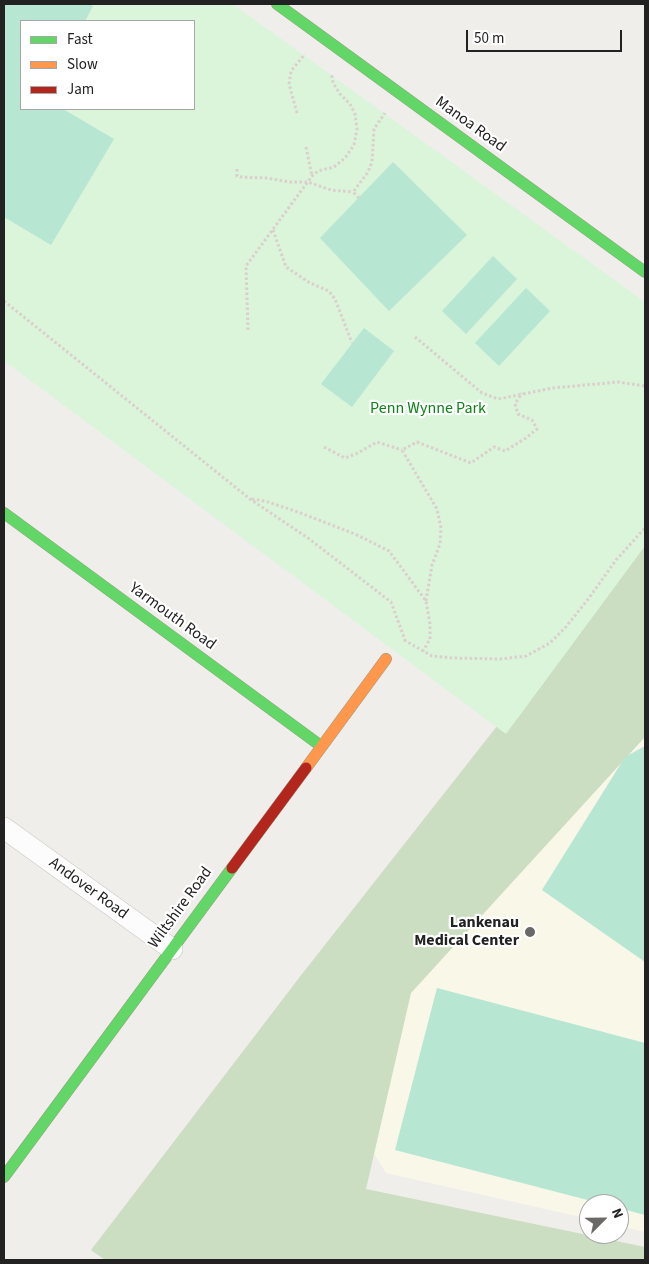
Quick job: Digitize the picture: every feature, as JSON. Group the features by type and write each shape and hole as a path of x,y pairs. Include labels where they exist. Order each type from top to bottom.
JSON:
{"street":[{"name":"Manoa Road","path":"277,4 645,272"},
{"name":"Yarmouth Road","path":"4,513 320,746"},
{"name":"Wiltshire Road","path":"4,1177 386,659"},
{"name":"Andover Road","path":"4,828 172,949"}],"path":[{"path":"297,113 289,84 291,71 320,36"},
{"path":"248,330 246,266 312,176 318,171 334,167 345,158 354,145 357,129 356,114 333,83 332,76 348,56"},
{"path":"353,192 368,172 372,162 374,129 399,93"},
{"path":"306,147 312,176"},
{"path":"236,169 237,176 240,177 308,182 331,190 353,192 358,198"},
{"path":"272,230 286,267 310,283 329,291 335,299 352,343"},
{"path":"4,301 250,499 308,538 391,602 405,640 432,656 500,659 526,656 550,644 589,598 616,560 645,528"},
{"path":"415,337 482,392 498,398 522,393 618,382 645,386"},
{"path":"402,450 417,442 471,463 494,447 505,451 537,429 532,420 518,414 515,404 522,393"},
{"path":"324,447 345,458 377,442 402,450 438,509 441,528 440,544 432,564 426,601 430,624 430,639 422,651"},
{"path":"250,499 266,501 298,512 355,534 389,551 426,601"},
{"path":"386,659 405,640"}],"shaded area":[{"name":"Lankenau Medical Center","path":"645,656 645,1232 629,1228 629,1194 579,1194 579,1217 386,1173 313,1054"}],"green space":[{"name":"Penn Wynne Park","path":"4,4 233,4 645,302 645,546 506,734 4,361"},
{"path":"4,4 88,4 93,6 86,20 20,20 20,110 65,110 114,139 51,245 4,217"},
{"path":"393,162 467,235 389,311 320,238"},
{"path":"493,256 517,279 466,334 442,311"},
{"path":"526,288 550,311 499,366 475,343"},
{"path":"364,328 394,351 352,407 321,384"},
{"path":"645,329 645,737 411,993 366,1189 579,1233 579,1244 629,1244 645,1247 645,1260 105,1260 91,1250 302,974 512,707"},
{"path":"645,746 645,962 542,890 625,757"},
{"path":"437,988 645,1043 645,1215 629,1211 629,1194 579,1194 579,1198 395,1150"}],"traffic: fast":[{"path":"277,4 645,272"},
{"path":"4,513 321,746"},
{"path":"4,1177 232,868"}],"traffic: slow":[{"path":"306,768 386,659"}],"traffic: jam":[{"path":"232,868 306,768"}],"place":[{"name":"Lankenau Medical Center","path":"530,932"}]}
